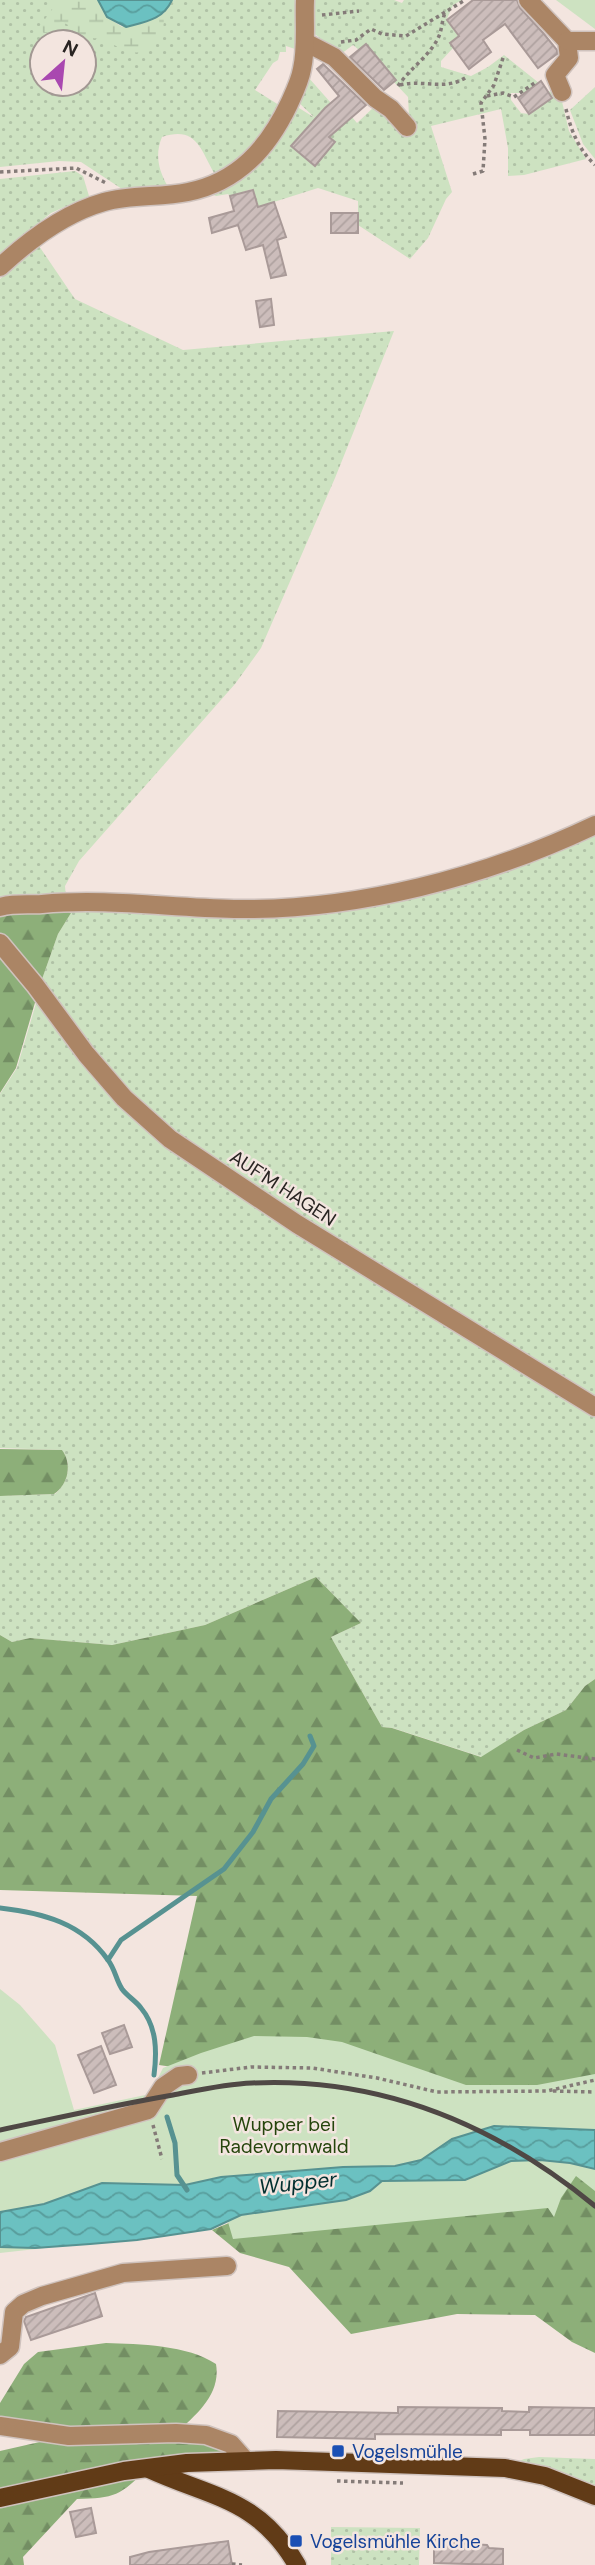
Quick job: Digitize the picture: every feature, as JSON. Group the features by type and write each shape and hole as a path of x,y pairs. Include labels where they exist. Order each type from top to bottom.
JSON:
{"main road":[{"path":"0,2498 147,2468 245,2460 505,2468 545,2476 595,2496"},
{"path":"147,2468 247,2509 276,2536 297,2565"}],"street":[{"path":"0,267 34,239 85,208 125,196 187,193 218,183 242,168 265,144 282,118 302,71 305,42 304,0"},
{"path":"528,0 567,41 569,58 555,75 562,92"},
{"path":"567,41 595,41"},
{"path":"305,42 334,57 407,127"},
{"path":"0,907 71,901 243,909 284,909 334,904 507,863 595,824"},
{"name":"AUF'M HAGEN","path":"0,943 86,1054 124,1098 170,1139 297,1224 595,1407"},
{"path":"0,2152 148,2110 163,2087 179,2076 188,2075"},
{"path":"0,2355 10,2347 14,2312 23,2304 42,2296 123,2273 227,2266"},
{"path":"0,2426 69,2436 176,2433 206,2435 231,2444 245,2460"}],"path":[{"path":"332,48 341,42 356,40 372,30 382,34 407,36 465,0"},
{"path":"304,22 323,14 359,11"},
{"path":"445,12 440,34 428,53 417,61 398,86 405,83 436,86 459,83 468,76"},
{"path":"473,174 483,171 485,139 481,103 500,71 505,55"},
{"path":"487,96 503,93 514,97 536,82"},
{"path":"562,92 570,129 595,165"},
{"path":"0,172 76,168 125,196"},
{"path":"517,1751 534,1758 556,1754 595,1759"},
{"path":"188,2075 278,2066 364,2076 437,2092 595,2092"},
{"path":"547,2091 595,2080"},
{"path":"152,2121 162,2159"},
{"path":"332,2480 398,2485 410,2482"},
{"path":"232,2564 242,2565"}],"green space":[{"path":"0,0 98,0 113,22 122,27 163,14 172,0 301,0 298,50 286,46 286,52 280,52 278,60 273,63 255,90 279,105 268,128 236,164 214,173 196,142 182,134 162,137 158,155 161,173 167,185 122,189 81,162 59,161 0,167"},
{"path":"59,0 98,0 107,17 122,27 153,20 163,14 164,24 157,41 140,52 124,50 98,39 98,28 73,28 63,22 58,23 55,28 40,26"},
{"path":"308,0 394,0 402,3 404,0 462,0 453,5 447,19 459,36 450,43 453,48 441,61 441,67 471,76 504,55 539,83 525,93 511,93 511,100 521,113 529,114 552,98 548,91 554,93 559,89 569,131 586,159 524,175 508,176 508,148 501,109 431,126 452,192 428,238 410,259 358,225 358,201 318,188 258,207 252,189 230,196 216,196 207,192 292,109 299,108 315,118 296,100 308,77 331,103 326,107 341,126 352,117 357,123 375,106 390,114 406,137 410,135 408,97 394,82 396,80 366,44 359,50 353,45 341,54 308,29"},
{"path":"556,0 595,0 595,29"},
{"path":"595,87 595,159 583,144 570,110"},
{"path":"75,171 83,176 89,196 51,213 0,254 0,179"},
{"path":"39,246 75,299 183,350 394,331 335,478 261,648 235,684 79,861 65,886 66,898 0,907 0,279"},
{"path":"595,826 595,1399 301,1218 174,1134 129,1095 41,982 58,934 71,913 69,905 375,899"},
{"path":"54,907 71,913 58,934 16,1068 0,1093 0,914"},
{"path":"37,1000 113,1095 166,1145 595,1416 595,1679 585,1686 566,1710 524,1730 482,1757 393,1728 382,1727 331,1637 361,1623 316,1577 205,1625 112,1645 30,1638 12,1642 0,1635 0,1496 55,1494 68,1473 62,1450 0,1448 0,1094 17,1068"},
{"path":"0,1449 62,1450 68,1467 63,1485 54,1494 0,1496"},
{"path":"316,1577 361,1623 331,1637 382,1727 481,1757 524,1730 566,1710 585,1686 595,1679 595,2129 159,2065 197,1896 0,1890 0,1635 12,1642 30,1638 112,1645 205,1625"},
{"name":"Wupper bei Radevormwald","path":"0,1989 20,2005 55,2045 74,2110 150,2094 163,2068 254,2036 307,2037 342,2042 466,2085 537,2085 595,2074 595,2191 576,2176 561,2198 554,2217 548,2208 233,2239 228,2222 171,2234 0,2253"},
{"path":"595,2170 595,2353 572,2342 535,2315 457,2314 351,2334 289,2267 240,2253 212,2230 241,2218"},
{"path":"106,2343 178,2349 216,2364 217,2375 211,2394 177,2432 206,2435 245,2460 147,2468 130,2485 116,2494 77,2499 23,2557 24,2565 0,2565 0,2451 66,2436 0,2426 0,2403 24,2364 38,2352"},
{"path":"524,2459 595,2459 595,2496 505,2468"},
{"path":"331,2527 420,2528 419,2565 331,2565"}],"water":[{"path":"98,0 172,0 159,16 126,27 107,17"},
{"name":"Wupper","path":"494,2126 595,2130 595,2169 540,2160 511,2161 465,2180 382,2181 370,2191 346,2200 241,2215 211,2229 137,2240 35,2248 0,2247 0,2212 44,2204 102,2183 185,2185 221,2177 343,2167 395,2166 421,2160 452,2139"}],"building":[{"path":"473,0 517,0 520,8 557,50 557,54 538,68 505,24 483,40 491,52 469,69 450,43 459,36 447,20"},
{"path":"366,44 396,80 384,90 350,57"},
{"path":"323,64 366,105 329,137 335,142 315,166 291,146 339,96 317,69"},
{"path":"541,81 552,98 529,114 518,98"},
{"path":"253,190 258,207 274,202 286,237 277,240 286,275 271,278 263,245 246,250 238,225 212,233 209,218 234,211 230,196"},
{"path":"331,213 358,213 358,233 331,233"},
{"path":"271,299 274,325 260,327 256,301"},
{"path":"124,2025 132,2047 110,2054 102,2033"},
{"path":"101,2046 116,2085 94,2093 78,2055"},
{"path":"95,2293 102,2316 31,2340 24,2321 26,2317"},
{"path":"398,2407 502,2408 502,2411 529,2412 529,2407 595,2408 595,2435 530,2435 530,2430 501,2430 501,2435 375,2434 375,2439 277,2437 278,2411 398,2413"},
{"path":"91,2508 96,2533 76,2537 70,2512"},
{"path":"434,2539 455,2539 455,2543 503,2549 503,2565 434,2563"},
{"path":"228,2541 232,2565 130,2565 130,2557 149,2552"}],"waterway":[{"path":"108,1960 121,1940 224,1869 253,1832 271,1799 303,1764 314,1746 310,1736"},
{"path":"0,1908 31,1913 60,1922 98,1947 110,1963 122,1989 139,2005 150,2023 155,2049 154,2075"},
{"path":"167,2117 175,2143 177,2175 187,2190"}],"railway":[{"path":"0,2130 212,2087 252,2083 300,2083 346,2088 435,2112 477,2130 557,2177 595,2206"}],"place":[{"name":"Vogelsmühle","path":"338,2451"},
{"name":"Vogelsmühle Kirche","path":"296,2541"}]}
